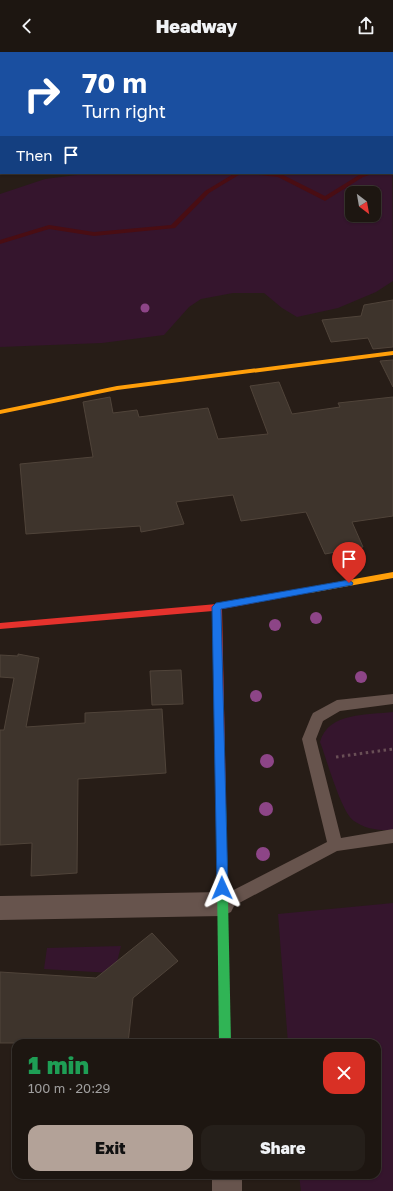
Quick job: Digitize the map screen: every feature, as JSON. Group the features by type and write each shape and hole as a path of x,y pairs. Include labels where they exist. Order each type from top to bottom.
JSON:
{"street":[{"path":"0,412 117,388 393,353"},
{"path":"0,626 216,607 393,575"},
{"path":"216,607 225,1039"},
{"path":"0,908 222,904"},
{"path":"227,1179 227,1191"}],"lane":[{"path":"335,845 308,739 318,717 337,706 393,699"},
{"path":"222,904 335,845 393,836"}],"path":[{"path":"314,760 393,749"}],"shaded area":[{"path":"84,174 392,174 393,281 376,292 338,308 297,317 282,308 264,293 233,293 201,299 189,307 164,335 102,343 0,347 0,194 45,179"},
{"path":"393,712 393,830 378,830 358,824 349,816 339,797 320,742 324,732 331,725 340,720 361,715"},
{"path":"393,903 393,1191 301,1191 300,1179 381,1179 381,1039 288,1039 278,914"},
{"path":"121,946 117,962 128,974 44,969 47,948"}],"building":[{"path":"393,300 393,347 373,349 368,338 331,342 322,320 361,316 364,305"},
{"path":"393,360 393,387 380,361"},
{"path":"279,382 292,414 340,407 338,403 393,397 393,516 352,522 363,547 325,554 306,512 241,521 233,495 176,502 184,524 141,532 140,526 26,534 20,464 93,457 83,402 110,397 113,413 137,410 139,417 208,408 218,439 268,434 250,386"},
{"path":"18,654 39,658 26,727 85,723 85,713 162,709 166,773 78,779 77,873 31,876 32,843 0,845 0,730 4,730 14,678 0,677 0,655 18,656"},
{"path":"181,670 183,704 152,705 150,671"},
{"path":"152,933 178,961 133,998 128,1039 12,1039 12,1043 0,1043 0,972 96,978"}],"waterway":[{"path":"0,242 49,227 94,234 173,227 207,192 237,174"},
{"path":"269,174 279,175 325,199 361,176 368,174"}],"traffic: fast":[{"path":"221,803 225,1039"}],"traffic: slow":[{"path":"0,412 117,388 393,353"},
{"path":"310,590 393,575"}],"traffic: jam":[{"path":"0,626 217,607 310,590"},
{"path":"217,607 221,803"}],"route":[{"path":"222,888 216,607 349,583"}]}
